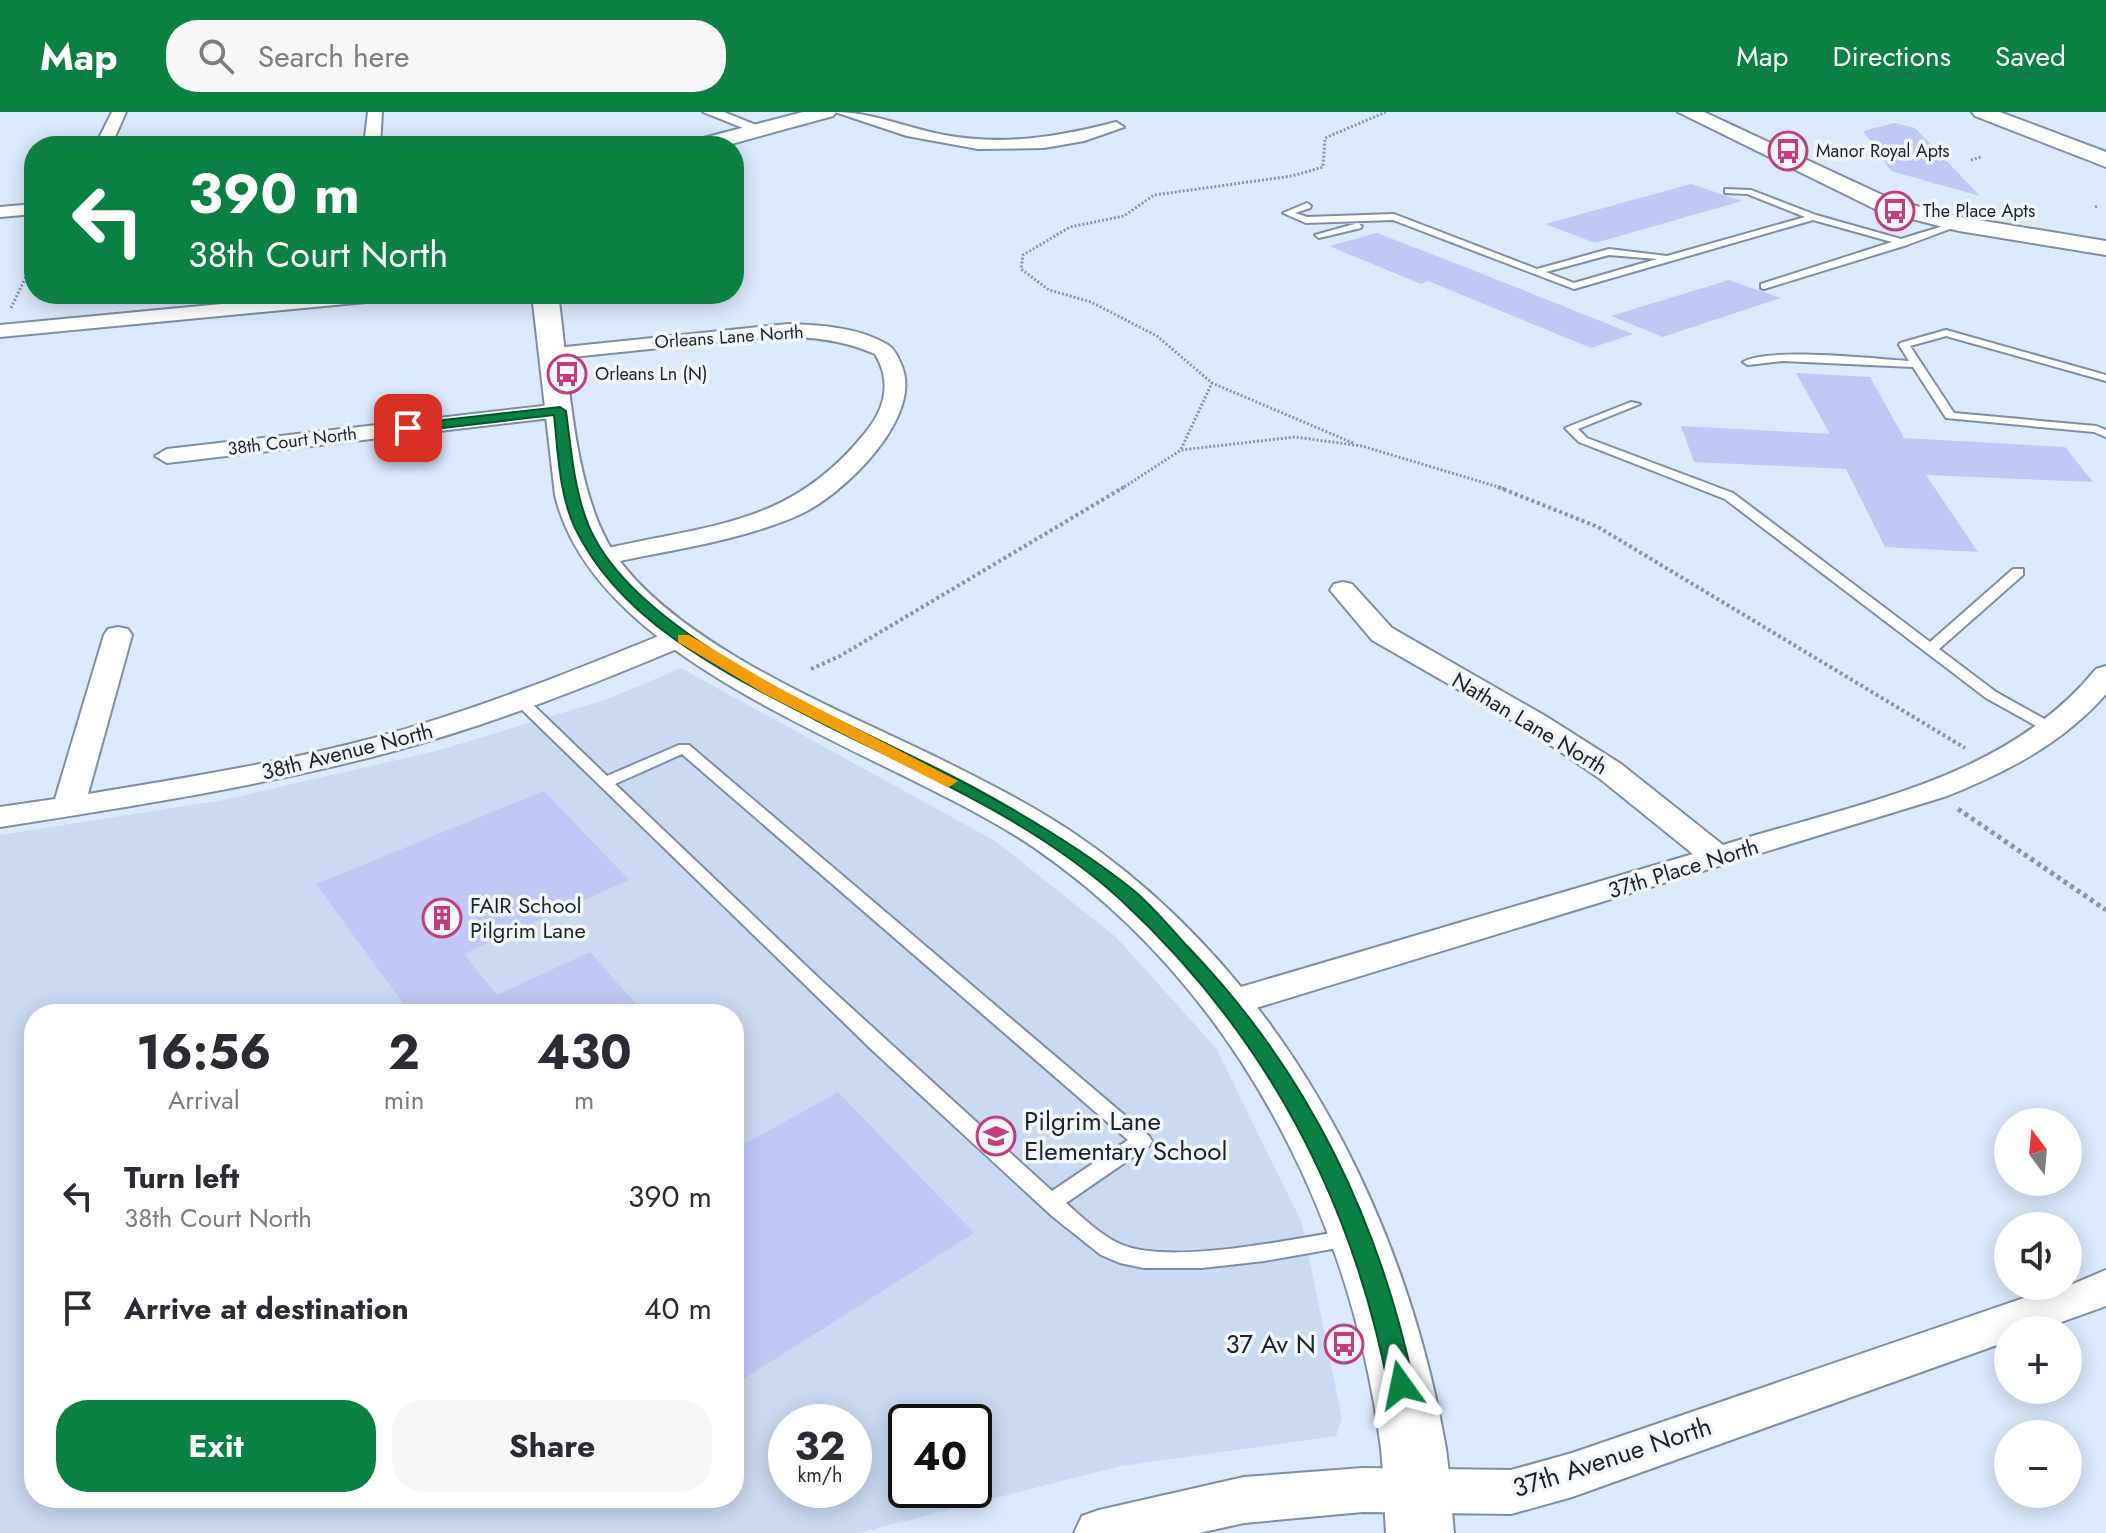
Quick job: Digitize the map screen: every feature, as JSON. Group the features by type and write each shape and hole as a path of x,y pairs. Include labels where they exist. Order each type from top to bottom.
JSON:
{"main road":[{"path":"734,136 826,112"},
{"path":"1688,112 1858,194 1907,212 1959,224 2106,248"},
{"path":"1982,112 2106,160"},
{"path":"2024,112 2106,143"},
{"path":"546,304 569,485 582,526 601,557 642,605 681,637 769,689 964,789 1055,841 1128,896 1230,1003 1311,1127 1361,1238 1390,1330 1412,1441 1418,1512"}],"street":[{"path":"108,136 119,112"},
{"path":"373,136 375,112"},
{"path":"710,112 758,129"},
{"path":"842,112 938,141 989,146 1068,141 1116,127"},
{"path":"0,212 24,210"},
{"path":"0,330 280,304"},
{"name":"Orleans Lane North","path":"553,353 767,330 822,331 847,335 883,350 897,380 896,400 887,420 812,498 746,523 601,557"},
{"name":"38th Court North","path":"167,456 560,411"},
{"name":"Nathan Lane North","path":"1343,590 1382,634 1537,723 1610,771 1718,858"},
{"path":"69,806 118,635"},
{"name":"38th Avenue North","path":"0,817 231,779 342,755 521,701 681,637"},
{"name":"37th Place North","path":"1230,1003 1718,858 1930,791 1994,765 2052,729 2090,697 2106,675"},
{"name":"37th Avenue North","path":"1099,1533 1244,1500 1363,1490 1418,1512 1511,1492 1572,1475 2106,1288"}],"lane":[{"path":"1728,191 1748,192 1813,217 1905,243"},
{"path":"1307,206 1287,213 1306,220 1394,217 1574,286 1813,217"},
{"path":"1319,235 1394,217"},
{"path":"1764,286 1959,224"},
{"path":"1536,272 1609,252 1672,258"},
{"path":"2103,428 1950,416 1904,345 1946,333 2106,378"},
{"path":"1748,362 1783,358 1916,364"},
{"path":"1635,404 1571,428 1583,440 1729,496 1991,695 2052,729"},
{"path":"1931,649 2018,572"},
{"path":"521,701 927,1090 1052,1202 1118,1254 1179,1261 1361,1238"},
{"path":"604,783 684,748 1142,1141 1052,1202"}],"path":[{"path":"1386,112 1325,138 1323,167 1292,176 1154,195 1124,216 1070,227 1023,255 1021,269 1049,290 1091,302 1157,336 1212,383 1362,446 1514,492 1598,527 1994,765"},
{"path":"1971,160 1981,157"},
{"path":"0,330 24,281"},
{"path":"1181,450 1212,383"},
{"path":"811,669 880,632 1109,497 1181,450 1295,437 1362,446"},
{"path":"1930,791 2106,910"}],"shaded area":[{"name":"Pilgrim Lane Elementary School","path":"681,668 997,842 1116,937 1216,1048 1302,1223 1342,1418 1336,1436 1121,1466 992,1499 992,1404 888,1404 888,1508 956,1508 858,1533 0,1533 0,835 223,800 436,751 608,699"}],"building":[{"path":"1894,123 1915,128 1980,196 1891,171 1863,131"},
{"path":"1691,184 1742,201 1595,243 1545,224"},
{"path":"1377,233 1633,334 1591,348 1428,281 1421,284 1329,246"},
{"path":"1729,280 1781,298 1663,337 1611,316"},
{"path":"1796,373 1870,377 1904,438 2065,447 2093,482 1926,475 1978,552 1885,547 1846,469 1694,462 1681,426 1830,434"},
{"name":"FAIR School Pilgrim Lane","path":"544,791 629,880 464,954 497,995 590,952 636,1004 404,1004 316,884"},
{"path":"838,1092 974,1233 744,1379 744,1144"}],"slow traffic":[{"path":"683,639 769,689 949,781"}],"place":[{"name":"Manor Royal Apts","path":"1788,151"},
{"name":"The Place Apts","path":"1895,211"},
{"name":"Orleans Ln (N)","path":"567,374"},
{"name":"FAIR School Pilgrim Lane","path":"442,918"},
{"name":"Pilgrim Lane Elementary School","path":"996,1136"},
{"name":"37 Av N","path":"1344,1344"}],"route":[{"path":"408,428 560,411 569,485 582,526 601,557 642,605 681,637 769,689 964,789 1055,841 1128,896 1200,968 1230,1003 1269,1058 1311,1127 1361,1238 1390,1330 1401,1385"}]}
